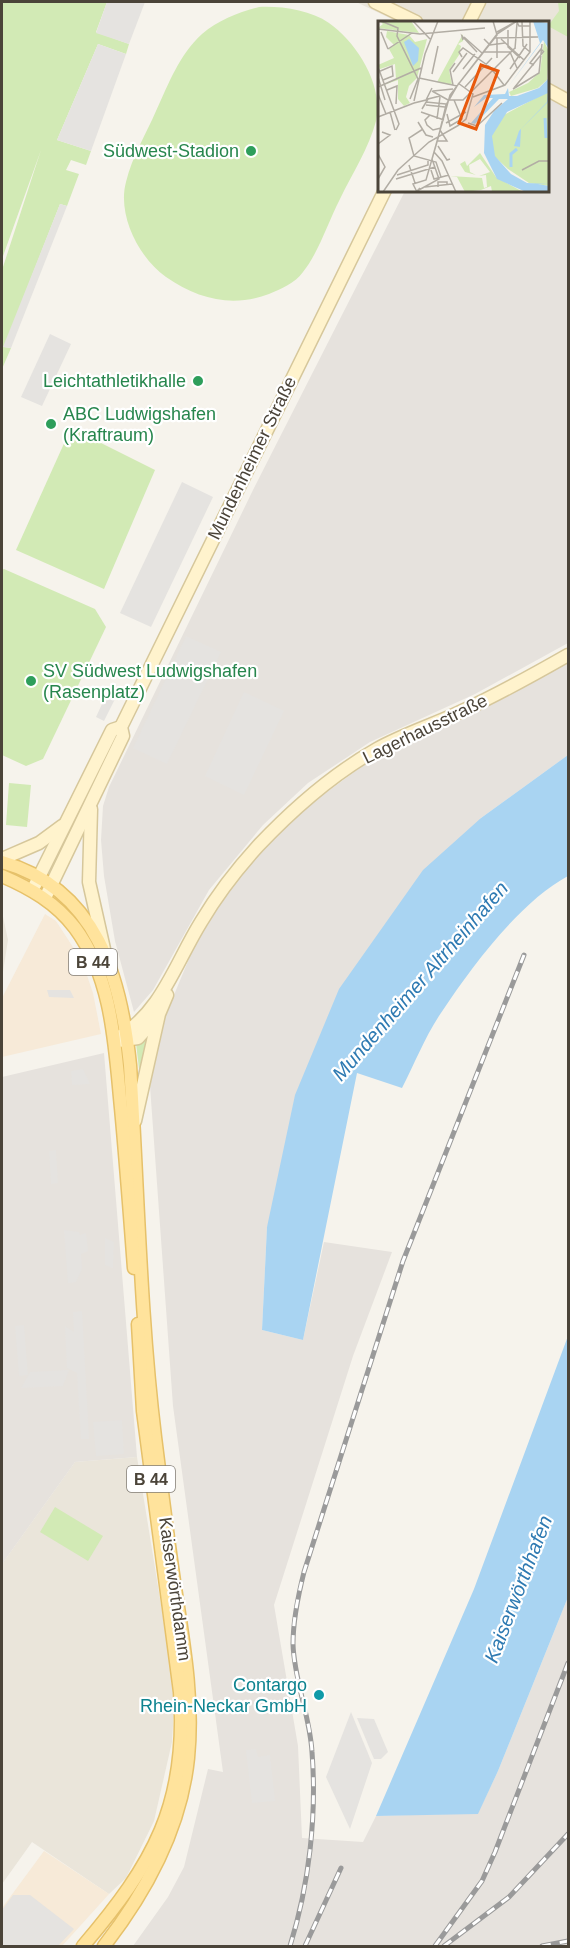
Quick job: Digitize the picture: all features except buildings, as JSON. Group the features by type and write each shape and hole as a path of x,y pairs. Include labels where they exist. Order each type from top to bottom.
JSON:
{"main road":[{"name":"B 44","path":"2,860 51,885 83,916 105,953 115,981 127,1037"},
{"name":"B 44","path":"2,876 32,890 45,899 75,929 88,950 104,992 114,1040"},
{"name":"Kaiserwörthdamm","path":"104,1947 131,1910 159,1859 180,1800 188,1759 190,1719 184,1649 152,1410 127,1037"},
{"name":"Kaiserwörthdamm","path":"83,1947 134,1884 163,1829 179,1759 182,1718 143,1412 127,1177 114,1040"}],"street":[{"path":"375,2 414,21"},
{"path":"470,21 479,2"},
{"path":"549,91 568,101"},
{"name":"Mundenheimer Straße","path":"45,899 123,736 121,727 385,192"},
{"name":"Lagerhausstraße","path":"114,1040 127,1037 173,978 200,923 227,884 279,825 319,789 377,749 478,704 568,655"},
{"name":"Mundenheimer Straße","path":"32,890 112,730 121,727"},
{"path":"93,797 88,862 105,953"},
{"path":"2,860 39,843 66,824"},
{"path":"134,1125 159,1014 173,978"},
{"path":"127,1037 144,1033 159,1014"}],"shaded area":[{"path":"107,2 145,2 129,44 96,33"},
{"path":"356,2 568,2 568,103 549,94 549,21 396,21"},
{"path":"98,44 126,54 91,151 57,140"},
{"path":"549,94 568,103 568,643 475,694 370,742 308,783 263,825 209,890 153,990 134,1012 115,941 104,876 101,840 103,806 109,787 253,490 404,192 549,192"},
{"path":"60,204 67,206 11,348 3,347"},
{"path":"50,334 71,344 42,406 21,397"},
{"path":"182,482 213,497 151,627 120,613"},
{"path":"186,636 221,652 167,764 133,748"},
{"path":"568,661 568,755 481,818 267,1227 262,1330 303,1340 324,1242 392,1252 353,1356 274,1605 298,1746 302,1838 363,1842 376,1816 478,1813 498,1771 568,1597 568,1946 133,1946 168,1897 184,1867 208,1769 223,1772 173,1406 150,1086 162,1024 193,949 228,891 266,846 308,806 376,756"},
{"path":"109,689 118,693 104,721 96,717"},
{"path":"244,692 284,711 244,795 205,776"},
{"path":"2,912 8,940 2,978"},
{"path":"45,914 56,921 82,961 93,993 101,1034 2,1057 2,998"},
{"path":"47,990 70,990 74,998 49,997"},
{"path":"104,1053 137,1457 75,1462 2,1564 2,1077"},
{"path":"83,1069 90,1084 72,1085 71,1071"},
{"path":"56,1150 58,1183 51,1184 49,1151"},
{"path":"64,1230 79,1232 80,1235 86,1233 88,1251 81,1254 82,1269 76,1282 68,1283"},
{"path":"105,1238 114,1242 113,1268 105,1265"},
{"path":"82,1311 89,1439 81,1439 77,1373 67,1368 65,1326 74,1332 73,1312"},
{"path":"24,1325 28,1375 19,1376 15,1326"},
{"path":"69,1370 63,1386 21,1388 30,1372"},
{"path":"122,1420 124,1454 96,1456 93,1422"},
{"path":"137,1457 175,1691 172,1742 154,1821 126,1878 109,1894 32,1842 2,1884 2,1564 75,1462"},
{"path":"351,1712 372,1763 350,1829 326,1777"},
{"path":"357,1718 374,1719 388,1752 381,1759 374,1759"},
{"path":"256,1749 258,1757 270,1755 275,1801 252,1803 246,1750"},
{"path":"44,1851 109,1894 62,1946 2,1946 2,1908"},
{"path":"13,1895 30,1895 74,1929 58,1946 2,1946 2,1910"}],"green space":[{"path":"2,2 107,2 96,32 129,44 126,54 98,44 57,140 91,151 86,165 71,160 66,170 79,174 67,206 60,204 4,347 11,348 2,369 2,270 41,150 2,259"},
{"path":"558,2 568,2 568,37 549,27 559,11"},
{"name":"Südwest-Stadion","path":"259,7 277,7 305,12 329,23 339,31 358,53 372,79 376,93 376,121 365,151 319,246 300,276 283,288 269,294 229,301 190,291 156,269 132,235 124,195 135,155 170,80 187,51 202,34 215,25 237,14"},
{"path":"71,428 155,470 104,589 16,550"},
{"name":"SV Südwest Ludwigshafen (Rasenplatz)","path":"2,570 95,609 106,627 43,759 26,766 2,755"},
{"path":"9,783 31,785 27,827 6,825"},
{"path":"152,1032 140,1078 136,1043"},
{"path":"55,1507 103,1536 88,1561 40,1532"}],"water":[{"name":"Mundenheimer Altrheinhafen","path":"568,755 568,876 533,901 483,954 437,1019 402,1088 357,1073 303,1340 262,1330 267,1227 295,1095 339,989 423,870 481,818"},
{"name":"Kaiserwörthhafen","path":"568,1336 568,1597 498,1771 478,1814 376,1816 474,1589"}],"railway":[{"path":"290,1946 307,1875 313,1801 311,1738 296,1671 293,1644 295,1617 304,1572 403,1261 524,955"},
{"path":"435,1946 482,1881 568,1663"},
{"path":"444,1946 509,1897 568,1834"},
{"path":"305,1946 341,1868"},
{"path":"542,1946 568,1941"}],"place":[{"name":"Südwest-Stadion","path":"251,151"},
{"name":"Leichtathletikhalle","path":"198,381"},
{"name":"ABC Ludwigshafen (Kraftraum)","path":"51,424"},
{"name":"SV Südwest Ludwigshafen (Rasenplatz)","path":"31,681"},
{"name":"Contargo Rhein-Neckar GmbH","path":"319,1695"}]}
